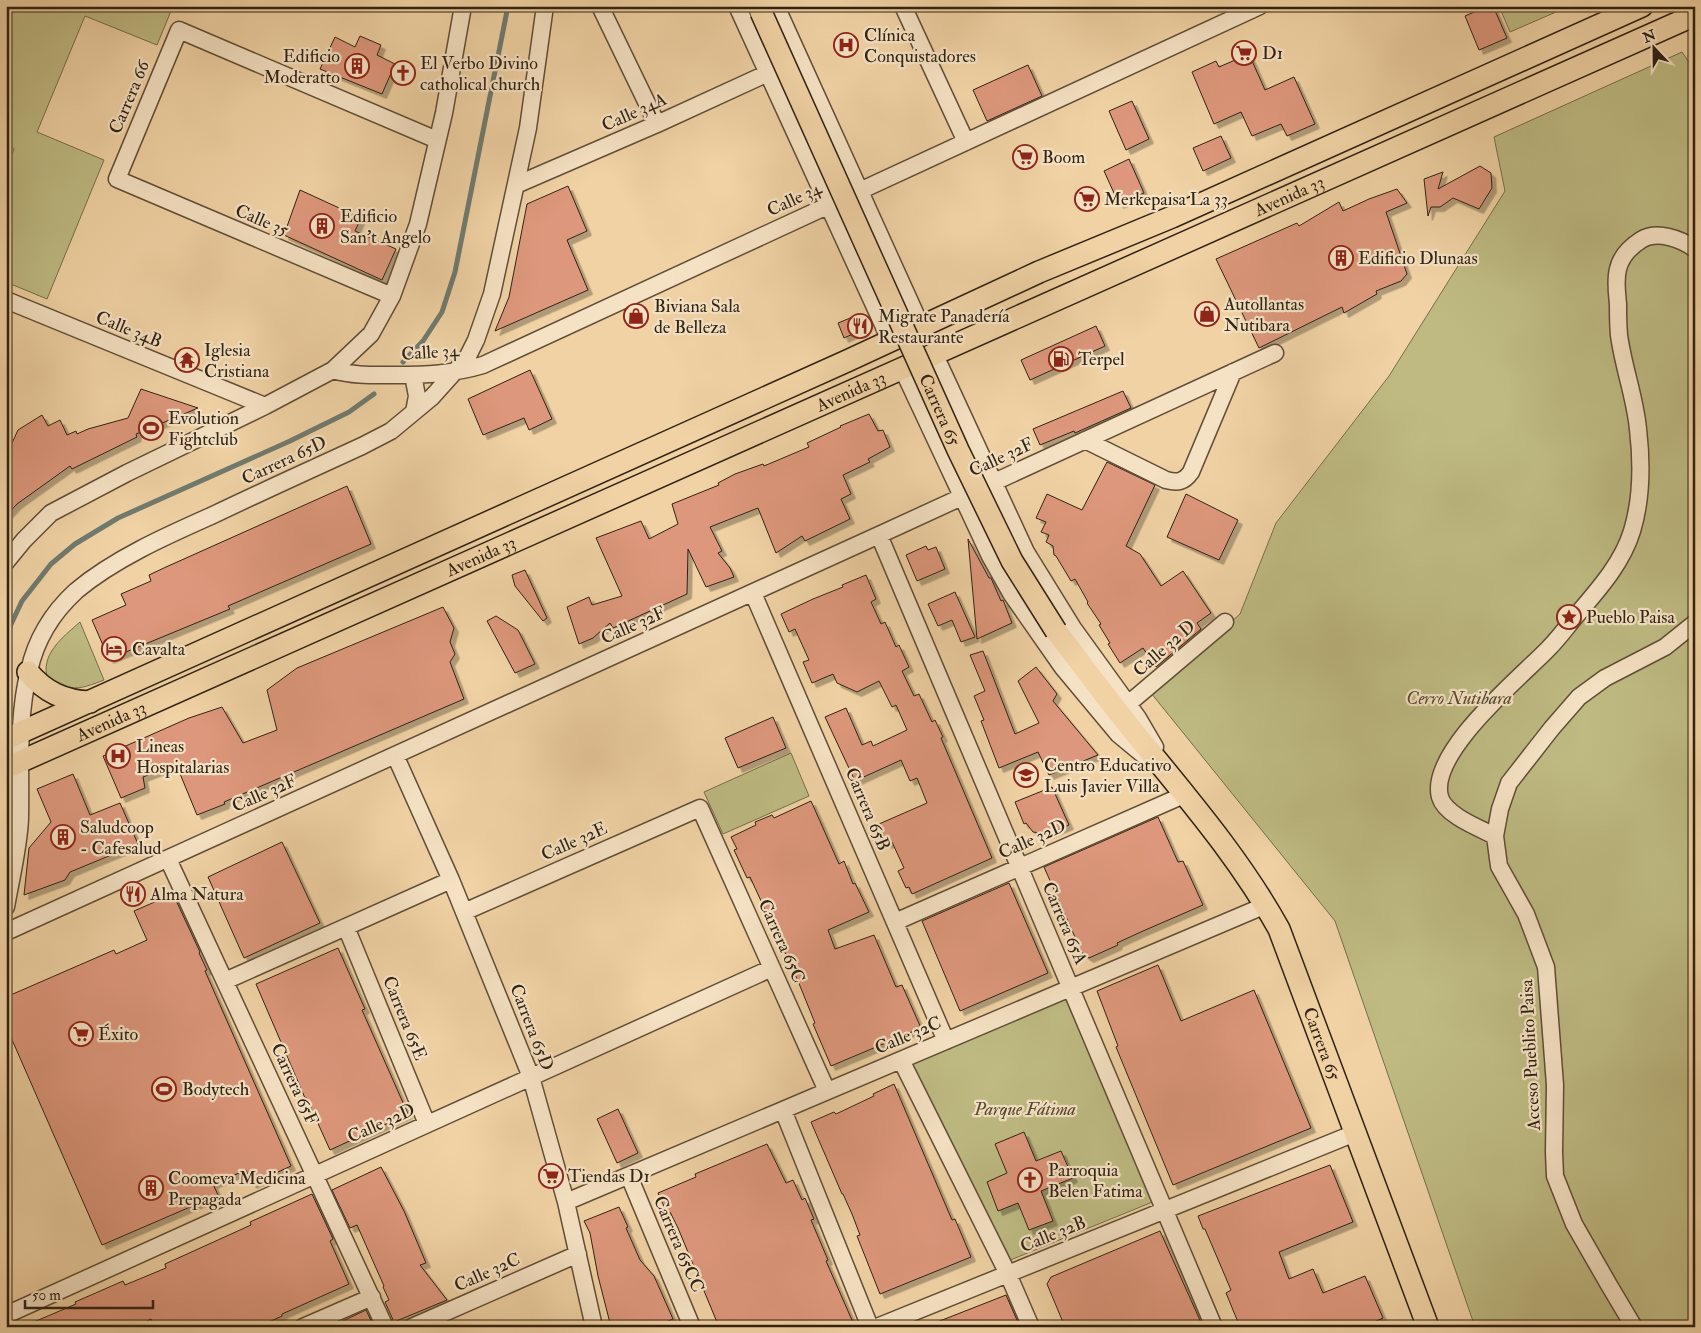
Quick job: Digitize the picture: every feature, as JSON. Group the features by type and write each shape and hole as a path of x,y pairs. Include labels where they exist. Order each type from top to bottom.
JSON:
{"main road":[{"name":"Avenida 33","path":"14,735 1039,272 1172,217 1642,6"},
{"name":"Carrera 65","path":"765,8 958,450 1012,561 1056,631 1130,727 1226,845 1266,905 1279,929 1425,1326"},
{"name":"Avenida 33","path":"13,765 1695,15"},
{"path":"28,672 37,683 55,695 75,701 90,702"}],"street":[{"path":"6,562 39,523 56,510 333,370 371,334 392,296 418,224 437,140 463,6"},
{"name":"Carrera 65D","path":"6,907 20,819 13,765 14,735 23,705 28,672 35,647 43,631 75,592 94,577 142,549 391,431 432,396 467,358 475,342 492,294 528,128 545,6"},
{"path":"600,6 657,124"},
{"path":"737,6 890,340"},
{"path":"903,6 966,142"},
{"name":"Calle 34","path":"333,370 350,375 413,375 454,373 483,365 1260,6"},
{"name":"Carrera 65","path":"765,8 860,191 921,326"},
{"name":"Carrera 66","path":"117,179 178,30 437,140"},
{"name":"Calle 34A","path":"516,185 657,124 768,73"},
{"name":"Calle 35","path":"117,179 392,296"},
{"path":"1495,836 1456,815 1444,806 1440,796 1439,784 1441,778 1457,744 1491,703 1549,649 1603,584 1622,556 1632,533 1638,509 1641,473 1638,427 1619,334 1616,280 1618,268 1631,246 1645,238 1668,237 1684,241 1695,249"},
{"name":"Calle 34B","path":"6,300 265,406"},
{"path":"475,342 494,353 506,354"},
{"name":"Carrera 65","path":"934,353 1026,552 1073,628 1138,718 1181,788"},
{"name":"Calle 32F","path":"6,932 879,536 1275,353"},
{"name":"Carrera 65","path":"902,368 990,556 1012,595 1063,668 1118,734 1181,788"},
{"path":"1085,440 1166,480 1177,482 1186,479 1192,472 1233,372"},
{"path":"413,375 417,396 414,412"},
{"name":"Carrera 65A","path":"879,536 1214,1327"},
{"name":"Carrera 65B","path":"753,593 946,1041"},
{"name":"Calle 32 D","path":"1128,704 1225,622"},
{"name":"Acceso Pueblito Paisa","path":"1634,1327 1608,1286 1574,1224 1555,1176 1555,1085 1546,967 1526,914 1499,866 1495,836 1500,809 1509,783 1579,697 1605,678 1665,647 1695,623"},
{"name":"Carrera 65D","path":"395,755 451,880 531,1077 566,1202 594,1327"},
{"name":"Calle 32D","path":"895,922 1019,867 1181,788"},
{"name":"Calle 32E","path":"464,912 700,808"},
{"name":"Carrera 65C","path":"700,808 827,1092"},
{"name":"Carrera 65F","path":"168,859 385,1327"},
{"path":"225,981 451,880"},
{"name":"Calle 32C","path":"566,1202 1266,905"},
{"name":"Carrera 65E","path":"346,927 427,1124"},
{"name":"Calle 32D","path":"6,1315 772,968"},
{"path":"901,1060 1008,1274 1030,1327"},
{"path":"783,1110 870,1327"},
{"name":"Calle 32B","path":"877,1327 1355,1133"},
{"name":"Carrera 65CC","path":"629,1176 689,1326"},
{"name":"Calle 32C","path":"412,1327 578,1254"},
{"path":"303,1327 372,1297"}],"green space":[{"path":"6,6 173,6 157,45 85,16 37,132 104,160 47,299 6,282 6,169 14,149 6,145"},
{"path":"1499,6 1553,6 1556,12 1510,32"},
{"name":"Cerro Nutibara","path":"1682,52 1695,71 1695,1327 1475,1327 1335,921 1151,693 1240,614 1276,523 1389,376 1505,191 1494,137"},
{"path":"80,622 104,680 76,688 48,680 47,662 54,647"},
{"path":"791,753 809,796 723,834 704,792"},
{"name":"Parque Fátima","path":"1067,998 1155,1201 1008,1261 910,1064"}],"building":[{"path":"1488,6 1493,6 1507,38 1479,50 1465,16"},
{"name":"Edificio Moderatto","path":"360,36 381,45 377,55 395,64 382,94 320,69 335,37 355,47"},
{"path":"1249,54 1265,90 1294,77 1315,124 1287,136 1281,124 1252,136 1241,112 1214,124 1192,72 1216,61 1219,67"},
{"path":"1028,65 1042,96 987,121 973,90"},
{"path":"1132,101 1149,139 1126,150 1109,111"},
{"path":"1221,136 1231,158 1203,171 1193,148"},
{"path":"1129,159 1144,193 1119,204 1104,171"},
{"path":"1480,166 1491,173 1492,188 1479,209 1453,198 1440,207 1431,207 1428,216 1424,179 1443,172 1438,189"},
{"path":"568,186 587,231 567,240 588,290 495,331 509,297 527,204"},
{"path":"1397,189 1407,203 1386,212 1407,274 1401,281 1376,291 1377,294 1344,313 1342,307 1259,348 1216,259 1297,223 1299,226 1339,202 1343,211"},
{"name":"Edificio San't Angelo","path":"300,190 361,218 355,231 396,249 382,280 284,235"},
{"path":"860,314 866,328 844,338 838,323"},
{"path":"1096,326 1105,346 1030,380 1021,360"},
{"path":"530,370 552,419 529,430 524,418 483,435 468,399"},
{"path":"141,389 198,408 136,434 137,437 72,469 70,466 17,504 6,516 6,456 18,430 42,415 48,426 60,420 67,435 76,431 77,434 128,418"},
{"path":"1123,391 1131,408 1075,433 1074,431 1040,445 1033,429"},
{"path":"869,414 878,431 883,430 890,447 868,459 870,462 843,475 851,494 841,499 850,519 805,541 802,536 776,553 758,508 710,527 722,551 718,553 730,568 734,577 706,587 688,549 687,594 613,628 610,623 593,638 579,644 567,607 589,597 592,605 622,596 596,538 641,521 649,539 678,524 672,504 719,485 718,483 735,474 763,464 764,466 809,447 807,443"},
{"path":"1107,462 1155,485 1126,546 1140,554 1161,586 1183,571 1211,613 1197,623 1201,629 1156,667 1143,648 1120,663 1108,644 1110,643 1099,625 1101,624 1087,603 1075,579 1071,581 1054,555 1053,546 1046,542 1049,535 1041,532 1046,522 1036,518 1047,494 1082,510"},
{"path":"347,486 371,544 228,606 230,609 109,659 92,620 126,605 121,594 151,581 149,575"},
{"path":"1186,494 1238,520 1219,560 1167,537"},
{"path":"968,539 989,578 991,578 1001,601 1003,600 1012,623 977,639"},
{"path":"926,546 928,550 936,547 945,569 917,581 906,555"},
{"path":"525,570 547,618 543,621 515,586 512,575"},
{"path":"866,575 876,599 871,602 881,624 885,622 896,647 899,645 909,667 902,671 914,696 919,694 932,722 935,720 992,858 912,894 909,887 906,888 898,871 904,868 892,842 887,844 879,824 927,803 917,778 910,781 901,760 855,781 825,717 846,708 862,745 871,741 873,746 907,730 896,705 892,707 879,681 857,692 837,683 833,674 812,683 803,662 809,660 795,629 789,632 781,614"},
{"path":"955,592 975,637 961,642 952,620 938,626 928,604"},
{"path":"443,607 454,628 450,642 455,654 450,662 464,699 197,815 176,764 143,777 145,788 121,798 103,756 189,718 222,707 243,743 277,730 267,690 297,668"},
{"path":"496,616 518,630 535,664 515,673 487,621"},
{"path":"983,651 1015,734 1039,723 1018,681 1036,667 1057,694 1053,701 1098,755 1049,775 1038,752 999,768 981,721 984,720 974,696 985,691 970,655"},
{"path":"773,717 786,748 738,768 725,738"},
{"path":"73,774 90,815 120,803 138,844 70,872 65,880 24,895 29,848 51,822 37,789"},
{"path":"1052,787 1069,825 1048,834 1033,832 1026,823 1024,824 1015,802"},
{"path":"811,801 839,864 844,861 853,884 855,883 869,912 828,930 835,949 874,935 896,987 902,985 921,1028 831,1066 813,1024 815,1023 798,981 750,877 747,878 734,850 737,849 731,837 756,825 755,822 772,815 774,818"},
{"path":"1158,817 1178,862 1183,861 1203,905 1117,943 1118,945 1089,958 1082,953 1044,867"},
{"path":"282,842 320,923 244,958 208,877"},
{"path":"1009,883 1048,973 960,1011 922,921"},
{"path":"173,894 200,952 207,970 205,971 291,1166 252,1184 246,1170 213,1184 218,1195 102,1245 6,1026 6,997 114,950 116,954 147,940 134,911"},
{"path":"338,948 365,1009 362,1010 408,1114 330,1150 305,1098 256,984"},
{"path":"1158,965 1181,1021 1254,990 1311,1128 1173,1185 1116,1047 1118,1046 1097,991"},
{"path":"894,1084 952,1220 955,1219 971,1257 880,1294 857,1236 860,1235 852,1214 811,1122 834,1112 836,1114"},
{"path":"618,1109 638,1153 617,1163 597,1119"},
{"name":"Parroquia Belen Fatima","path":"1024,1132 1036,1161 1061,1151 1073,1178 1041,1191 1053,1221 1029,1230 1018,1203 998,1211 987,1182 1007,1173 995,1144"},
{"path":"767,1144 786,1183 793,1180 802,1200 805,1198 814,1219 811,1220 828,1260 826,1261 855,1327 719,1327 678,1228 670,1212 667,1213 658,1193 696,1177 695,1174"},
{"path":"1330,1165 1353,1222 1279,1252 1289,1279 1313,1269 1323,1293 1365,1276 1383,1318 1363,1327 1240,1327 1226,1293 1231,1290 1198,1216"},
{"path":"381,1167 404,1211 426,1263 420,1265 447,1300 394,1322 385,1302 389,1300 384,1286 357,1225 350,1228 332,1190"},
{"path":"312,1194 333,1239 330,1241 349,1284 282,1314 282,1316 258,1327 154,1327 151,1319 135,1327 22,1327 123,1281 125,1285 166,1268 165,1264 251,1225 250,1222"},
{"path":"619,1207 640,1260 654,1276 673,1319 655,1327 611,1327 598,1276 590,1233 584,1221"},
{"path":"1160,1231 1203,1327 1065,1327 1047,1284 1051,1277"},
{"path":"1006,1295 1020,1327 927,1326"},
{"path":"366,1310 374,1327 330,1327"}],"waterway":[{"path":"403,362 423,341 442,312 455,272 508,6"},
{"path":"6,635 22,601 51,564 75,544 118,518 290,441 349,412 374,394"}],"place":[{"name":"Clínica Conquistadores","path":"846,45"},
{"name":"D1","path":"1244,53"},
{"name":"Edificio Moderatto","path":"357,66"},
{"name":"El Verbo Divino catholical church","path":"403,73"},
{"name":"Boom","path":"1025,157"},
{"name":"Merkepaisa La 33","path":"1087,199"},
{"name":"Edificio San't Angelo","path":"322,226"},
{"name":"Edificio Dlunaas","path":"1341,258"},
{"name":"Autollantas Nutibara","path":"1207,314"},
{"name":"Biviana Sala de Belleza","path":"636,316"},
{"name":"Migrate Panadería Restaurante","path":"860,326"},
{"name":"Terpel","path":"1061,359"},
{"name":"Iglesia Cristiana","path":"187,360"},
{"name":"Evolution Fightclub","path":"151,428"},
{"name":"Pueblo Paisa","path":"1569,617"},
{"name":"Cavalta","path":"114,649"},
{"name":"Lineas Hospitalarias","path":"118,756"},
{"name":"Centro Educativo Luis Javier Villa","path":"1026,775"},
{"name":"Saludcoop - Cafesalud","path":"63,837"},
{"name":"Alma Natura","path":"133,894"},
{"name":"Éxito","path":"81,1034"},
{"name":"Bodytech","path":"164,1089"},
{"name":"Tiendas D1","path":"551,1176"},
{"name":"Parroquia Belen Fatima","path":"1030,1180"},
{"name":"Coomeva Medicina Prepagada","path":"151,1188"}]}
